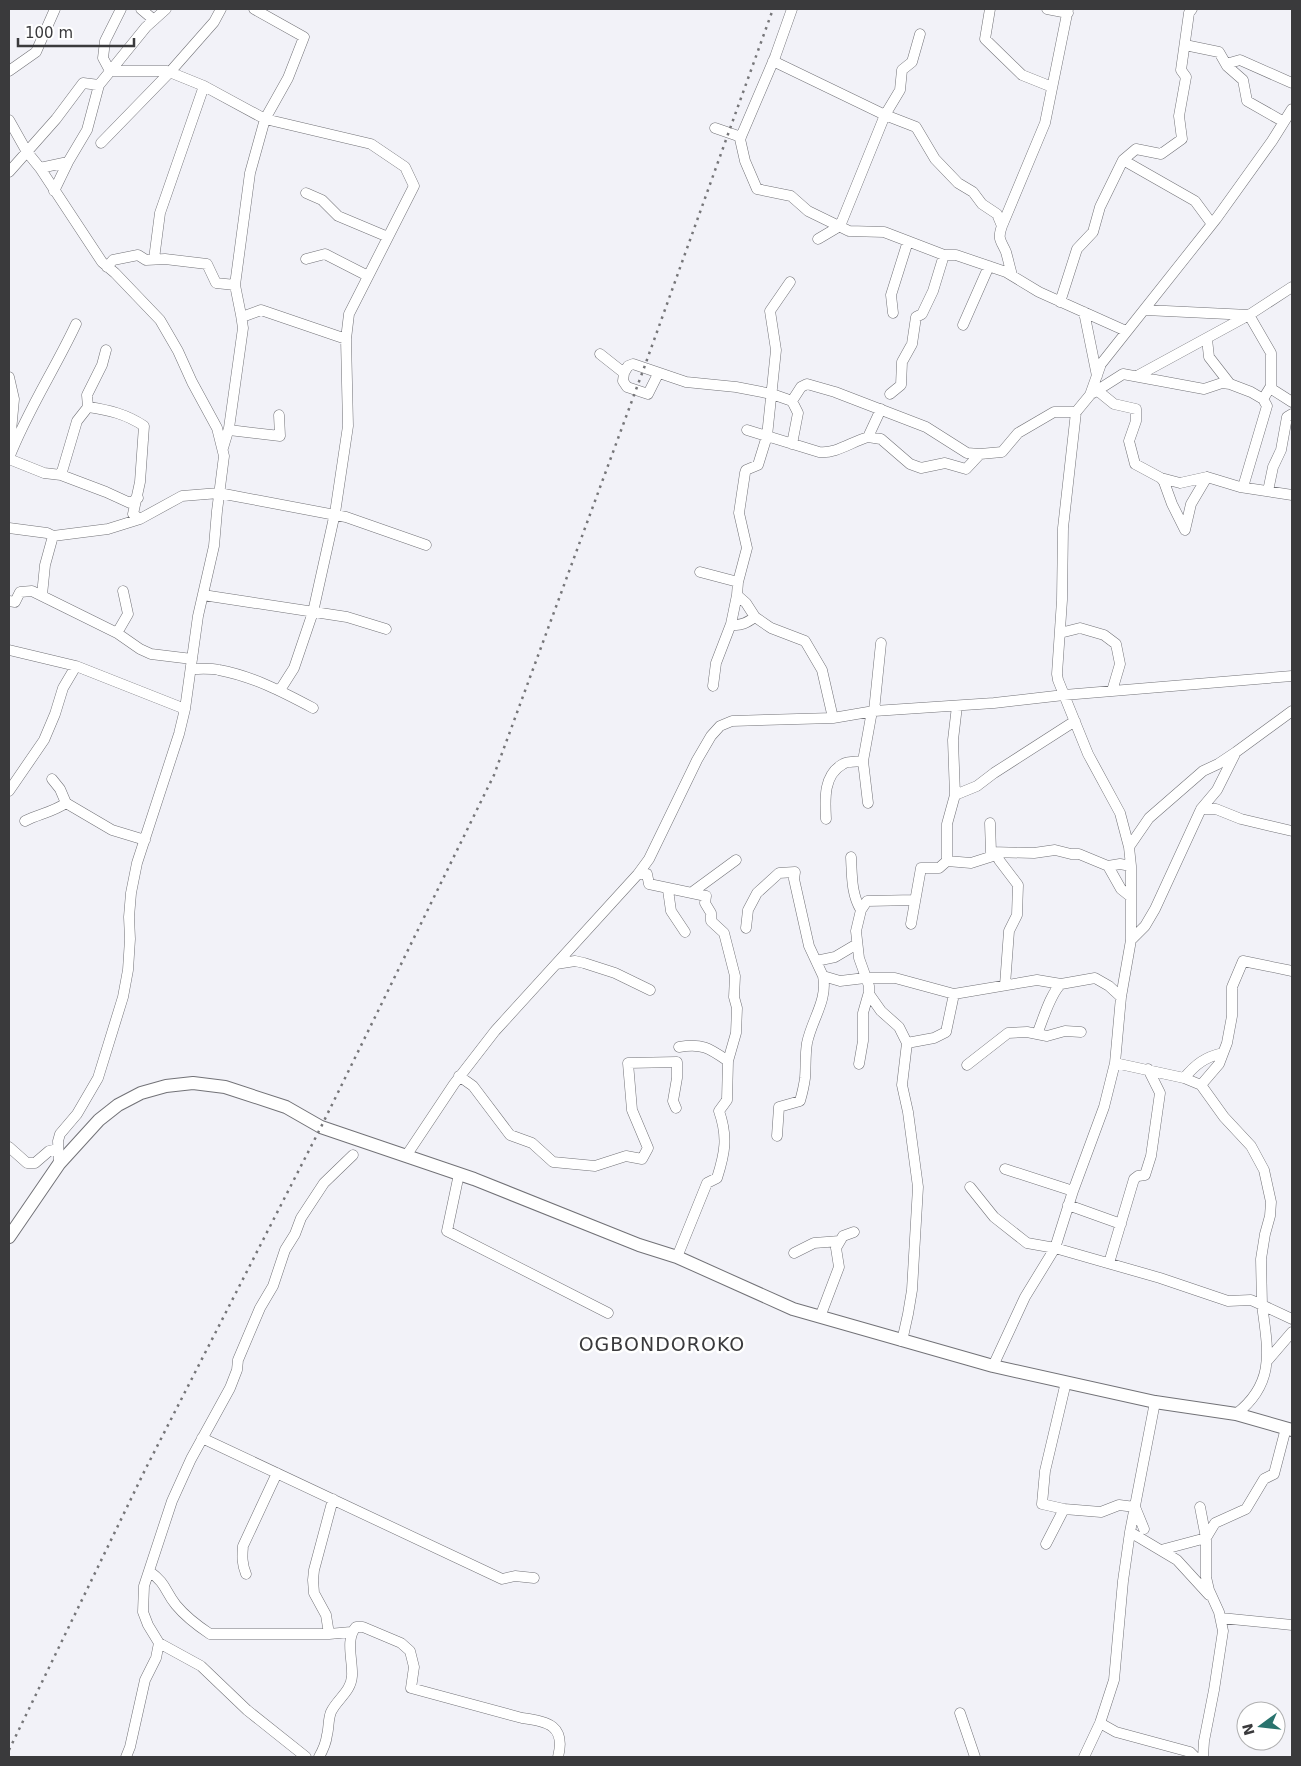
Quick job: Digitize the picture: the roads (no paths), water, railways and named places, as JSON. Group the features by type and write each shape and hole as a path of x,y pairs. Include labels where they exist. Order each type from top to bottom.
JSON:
{"main road":[{"path":"9,1236 59,1164 99,1120 118,1105 141,1093 166,1086 193,1083 225,1087 286,1107 320,1127 459,1174 639,1245 677,1257 793,1309 993,1366 1155,1402 1236,1414 1289,1429"}],"street":[{"path":"9,71 36,52 55,9"},
{"path":"110,71 103,58 105,41 121,9"},
{"path":"141,9 154,20"},
{"path":"54,191 68,162 88,130 99,85 146,27 166,9"},
{"path":"101,143 170,72 214,22 221,9"},
{"path":"223,449 228,430 243,328 235,285 250,172 265,119 288,78 304,37 254,9"},
{"path":"792,9 773,62 741,137 745,161 756,189 791,196 808,211 849,231 884,232 944,255 956,255 989,266 1012,275 1039,292 1060,302 1126,331"},
{"path":"990,9 985,39 1022,75 1052,87"},
{"path":"1012,275 1005,250 1000,243 999,235 1046,123 1068,11 1047,9"},
{"path":"1060,302 1076,249 1093,232 1100,208 1123,160 1136,149 1161,154 1182,139 1179,116 1186,77 1181,70 1192,9"},
{"path":"818,238 840,226 885,114 900,90 902,70 912,62 920,34"},
{"path":"1185,45 1219,52 1226,64 1243,80 1247,101 1284,122"},
{"path":"1226,64 1240,60 1292,83"},
{"path":"773,62 916,127 935,159 958,183 973,192 982,204 997,214 1002,226"},
{"path":"110,71 170,72 204,86 265,119 371,144 405,167 414,186 349,314 346,339 348,426 334,514 313,612 294,668 280,690"},
{"path":"9,172 56,119 83,83 99,85"},
{"path":"154,260 160,213 204,86"},
{"path":"1094,393 1101,364 1212,224 1292,111"},
{"path":"9,120 27,152 40,168 102,262 160,320 178,350 192,382 217,428 224,456 214,546 198,616 185,709 179,734 137,864 131,893 128,917 130,939 128,970 123,997 98,1078 77,1114 60,1134 59,1164"},
{"path":"715,128 741,137"},
{"path":"1123,160 1195,201 1212,224"},
{"path":"40,168 68,162"},
{"path":"306,193 322,200 338,216 388,237"},
{"path":"893,313 891,295 908,241"},
{"path":"306,259 325,254 368,276"},
{"path":"107,267 113,260 138,255 146,260 164,259 207,264 216,282 235,285"},
{"path":"890,394 901,385 902,362 912,344 916,316 922,314 933,291 944,255"},
{"path":"963,325 989,266"},
{"path":"713,686 716,663 731,624 738,582 747,548 740,513 745,472 758,465 767,436 776,350 770,311 790,282"},
{"path":"1137,376 1207,339 1292,288"},
{"path":"242,317 261,310 346,339"},
{"path":"1144,310 1248,315"},
{"path":"1084,312 1097,377"},
{"path":"1248,315 1271,353 1272,386 1263,399"},
{"path":"10,455 76,324"},
{"path":"1207,339 1209,357 1230,384"},
{"path":"61,475 77,420 88,407 88,395 102,365 106,350"},
{"path":"600,354 624,373"},
{"path":"658,374 648,394 627,387 623,381 624,373 628,366 633,364 686,382 736,387 772,394 792,401 798,413 792,444"},
{"path":"993,1366 1025,1297 1055,1248 1068,1205 1104,1107 1115,1063 1121,997 1131,940 1131,866 1129,847 1120,813 1088,754 1056,674 1060,634 1063,528 1076,412 1094,393 1123,374 1204,389 1222,383 1230,384 1251,392 1263,399 1267,406 1242,487"},
{"path":"9,377 14,399 10,455"},
{"path":"792,401 801,387 807,384 835,392 926,427 967,453 980,454 1002,452 1018,433 1054,412 1076,412"},
{"path":"1270,388 1292,402"},
{"path":"1094,393 1114,404 1136,409 1136,421 1129,441 1134,464 1161,478 1180,483 1207,477 1242,487 1292,495"},
{"path":"88,407 114,411 134,419 144,426 138,498 133,514 140,519"},
{"path":"868,437 881,410"},
{"path":"1268,491 1273,467 1282,450 1287,417 1292,414"},
{"path":"228,430 280,436 279,415"},
{"path":"747,430 829,454 868,437 881,439 910,464 921,468 944,463 966,469 980,454"},
{"path":"10,455 44,473 61,475 130,503 138,498"},
{"path":"1161,478 1184,530 1191,504 1207,477"},
{"path":"9,528 47,532 53,536 108,529 140,519 182,496 219,493 346,517 426,545"},
{"path":"42,595 45,565 53,536"},
{"path":"700,572 738,582"},
{"path":"117,633 128,614 123,590"},
{"path":"9,601 15,602 20,592 32,591 117,633 150,654 218,669 280,690 313,708"},
{"path":"203,595 347,617 386,629"},
{"path":"737,595 746,603 755,617 771,628 805,641 822,670 833,718"},
{"path":"731,624 736,626 748,622 755,617"},
{"path":"1060,634 1080,628 1104,635 1116,644 1120,664 1112,691"},
{"path":"868,803 863,761 873,711 881,642"},
{"path":"9,650 76,666 185,709"},
{"path":"9,791 44,740 63,688 76,666"},
{"path":"406,1156 459,1076 495,1030 638,874 649,859 697,760 711,736 720,726 732,721 833,718 873,711 957,706 1292,676"},
{"path":"947,861 947,824 955,795 953,740 957,706"},
{"path":"1129,847 1149,818 1203,771 1236,752 1292,711"},
{"path":"955,795 977,786 1075,721"},
{"path":"1131,940 1145,926 1155,910 1201,809 1217,790 1236,752"},
{"path":"826,819 825,794 832,775 844,763 863,761"},
{"path":"52,779 60,789 66,803 112,830 145,840"},
{"path":"25,821 34,816 54,811 66,803"},
{"path":"1201,809 1216,809 1241,819 1292,831"},
{"path":"990,823 994,852 1018,885 1017,915 1009,931 1005,985"},
{"path":"994,852 1034,853 1055,850 1079,854 1108,866 1120,864 1131,866"},
{"path":"912,924 921,868 939,868 947,861 971,863 993,856 994,852"},
{"path":"851,856 853,887 857,905 861,910"},
{"path":"691,893 736,860"},
{"path":"1108,866 1121,889 1130,897"},
{"path":"746,928 748,910 757,893 780,873 795,872 794,879 809,946 823,976 825,987 822,1003 813,1020 807,1044 805,1080 800,1101 778,1107 778,1136"},
{"path":"638,874 646,874 649,884 668,890 706,896 705,903 711,913 711,921 724,934 735,976 736,1033 728,1061 727,1100 719,1112 724,1125 725,1151 717,1178 707,1183 677,1257"},
{"path":"668,890 671,911 686,932"},
{"path":"858,1064 863,1041 863,1013 869,994 869,986 859,958 857,944 856,931 861,910 867,901 915,900"},
{"path":"816,961 835,957 857,944"},
{"path":"1201,1085 1219,1064 1227,1043 1232,1016 1232,988 1243,962 1292,971"},
{"path":"556,964 584,963 615,973 650,990"},
{"path":"823,976 840,980 895,978 954,994 1038,980 1061,984 1095,978 1109,986 1121,997"},
{"path":"1037,1034 1049,1005 1061,984"},
{"path":"869,994 881,1011 900,1027 907,1043 902,1086 907,1104 918,1187 912,1290 902,1341"},
{"path":"907,1043 934,1038 946,1032 954,994"},
{"path":"967,1065 1008,1033 1027,1032 1047,1036 1065,1031 1081,1032"},
{"path":"679,1047 694,1044 712,1050 728,1061"},
{"path":"1184,1078 1195,1065 1205,1058 1223,1053"},
{"path":"459,1076 472,1086 510,1135 532,1143 553,1162 594,1166 626,1156 642,1159 648,1148 632,1110 628,1063 676,1062 677,1078 673,1101 676,1108"},
{"path":"1115,1063 1184,1078 1201,1085"},
{"path":"1195,1065 1201,1085 1224,1117 1251,1146 1264,1170 1269,1185 1271,1202 1261,1260 1262,1305 1268,1360 1259,1391 1236,1414"},
{"path":"1109,1263 1134,1180 1138,1176 1145,1175 1151,1156 1160,1093 1148,1069"},
{"path":"9,1147 27,1163 35,1163 49,1151 58,1149"},
{"path":"306,1757 247,1710 201,1666 159,1643 148,1625 143,1612 144,1586 172,1501 202,1438 230,1388 244,1344 260,1308 273,1286 285,1250 295,1234 301,1218 324,1183 352,1155"},
{"path":"1005,1169 1073,1191"},
{"path":"459,1174 446,1232 608,1313"},
{"path":"970,1187 994,1217 1027,1243 1055,1248 1109,1263 1228,1301 1251,1300 1292,1320"},
{"path":"1068,1205 1120,1224"},
{"path":"820,1317 839,1267 836,1248 843,1236 854,1232"},
{"path":"794,1254 814,1243 840,1241"},
{"path":"1268,1360 1292,1332"},
{"path":"1066,1382 1044,1470 1042,1504 1064,1509 1101,1512 1119,1505 1135,1507"},
{"path":"1084,1757 1100,1723 1114,1680 1123,1581 1130,1532 1155,1402"},
{"path":"1161,1550 1206,1538 1215,1523 1246,1509 1264,1478 1274,1474 1289,1429"},
{"path":"202,1438 502,1579 515,1576 534,1578"},
{"path":"246,1574 243,1566 243,1546 278,1473"},
{"path":"329,1634 326,1615 314,1593 313,1580 333,1500"},
{"path":"1135,1507 1144,1529"},
{"path":"1200,1507 1206,1538 1206,1577 1221,1618 1223,1637 1204,1741 1203,1757"},
{"path":"1046,1544 1064,1509"},
{"path":"1130,1532 1177,1560 1214,1602"},
{"path":"149,1571 159,1578 166,1587 176,1606 210,1634 329,1634 351,1632 356,1627 363,1627 401,1644 410,1651 414,1667 411,1688 522,1718 541,1720 555,1728 559,1738 558,1757"},
{"path":"1221,1618 1292,1625"},
{"path":"319,1757 327,1736 330,1715 336,1704 347,1693 352,1678 351,1632"},
{"path":"126,1757 132,1739 145,1680 156,1658 159,1643"},
{"path":"960,1713 975,1757"},
{"path":"1100,1723 1116,1732 1190,1752 1195,1757"}],"railway":[{"path":"9,1750 146,1468 321,1127 494,775 644,368 773,9"}],"district":[{"name":"OGBONDOROKO","path":"662,1344"}]}
